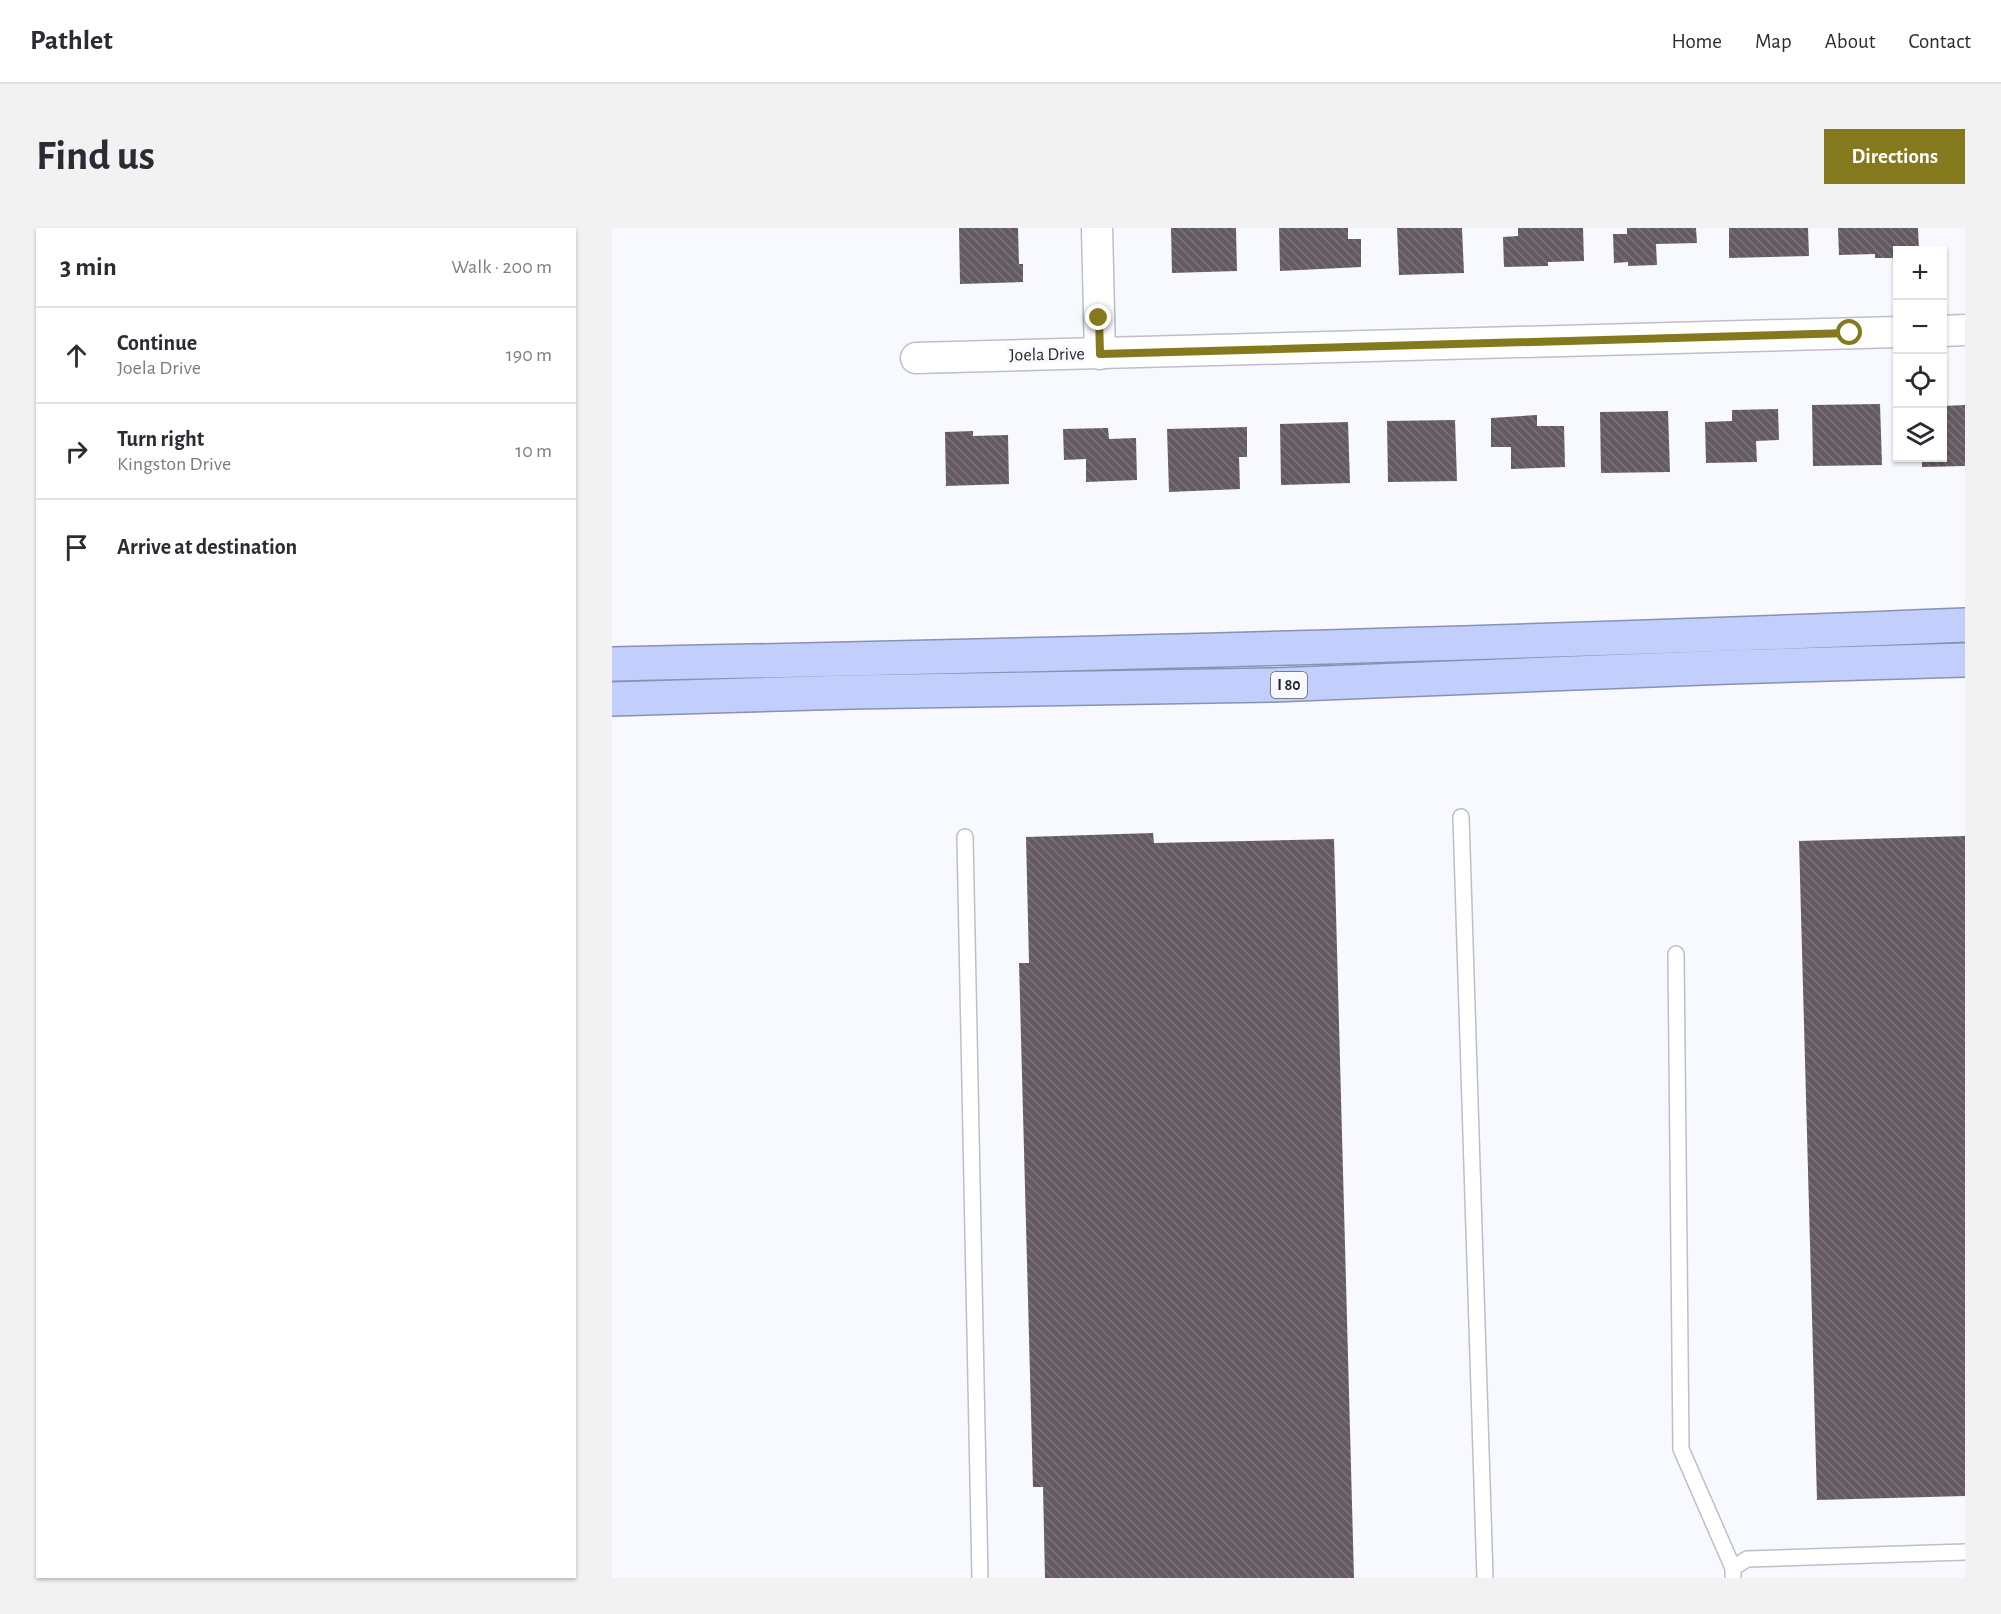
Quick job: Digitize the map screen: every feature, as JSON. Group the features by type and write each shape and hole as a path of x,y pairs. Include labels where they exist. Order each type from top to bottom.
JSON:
{"highway":[{"name":"I 80","path":"612,664 1291,648 1729,635 1965,625"},
{"name":"I 80","path":"612,699 850,692 1273,685 1741,666 1965,660"}],"street":[{"path":"1097,228 1100,354"},
{"path":"1947,331 1965,330"},
{"name":"Joela Drive","path":"916,358 1893,332"}],"lane":[{"path":"1461,817 1485,1578"},
{"path":"965,837 980,1578"},
{"path":"1676,954 1681,1449 1733,1573 1747,1559 1965,1552"}],"building":[{"path":"959,228 1018,228 1019,264 1023,264 1023,282 960,284"},
{"path":"1171,228 1236,228 1237,271 1172,273"},
{"path":"1279,228 1348,228 1348,239 1361,239 1361,267 1280,271"},
{"path":"1397,228 1462,228 1464,273 1399,275"},
{"path":"1518,228 1583,228 1584,261 1548,262 1548,266 1504,267 1503,237 1518,236"},
{"path":"1627,228 1696,228 1697,243 1656,244 1657,265 1628,266 1628,262 1614,263 1613,234 1627,234"},
{"path":"1729,228 1808,228 1809,256 1729,258"},
{"path":"1838,228 1918,228 1919,246 1893,246 1893,258 1875,258 1875,254 1839,255"},
{"path":"1880,404 1882,465 1813,466 1812,405"},
{"path":"1965,405 1965,466 1922,467 1922,462 1947,462 1947,406"},
{"path":"1778,409 1779,440 1756,441 1757,462 1706,463 1705,422 1732,421 1732,410"},
{"path":"1668,411 1670,472 1601,473 1600,412"},
{"path":"1537,415 1537,426 1564,426 1565,467 1511,469 1511,447 1491,447 1491,418"},
{"path":"1455,420 1457,481 1388,482 1387,421"},
{"path":"1348,422 1350,483 1281,485 1280,424"},
{"path":"1247,427 1247,457 1239,457 1240,489 1169,492 1167,429"},
{"path":"1108,428 1109,439 1136,438 1137,480 1086,482 1086,459 1064,460 1063,429"},
{"path":"973,431 973,436 1008,435 1009,484 946,486 945,432"},
{"path":"1153,833 1154,843 1334,839 1354,1578 1045,1578 1043,1487 1033,1487 1019,963 1029,963 1026,837"},
{"path":"1965,836 1965,1496 1817,1500 1799,841"}],"route":[{"path":"1099,318 1100,354 1850,333"}]}
